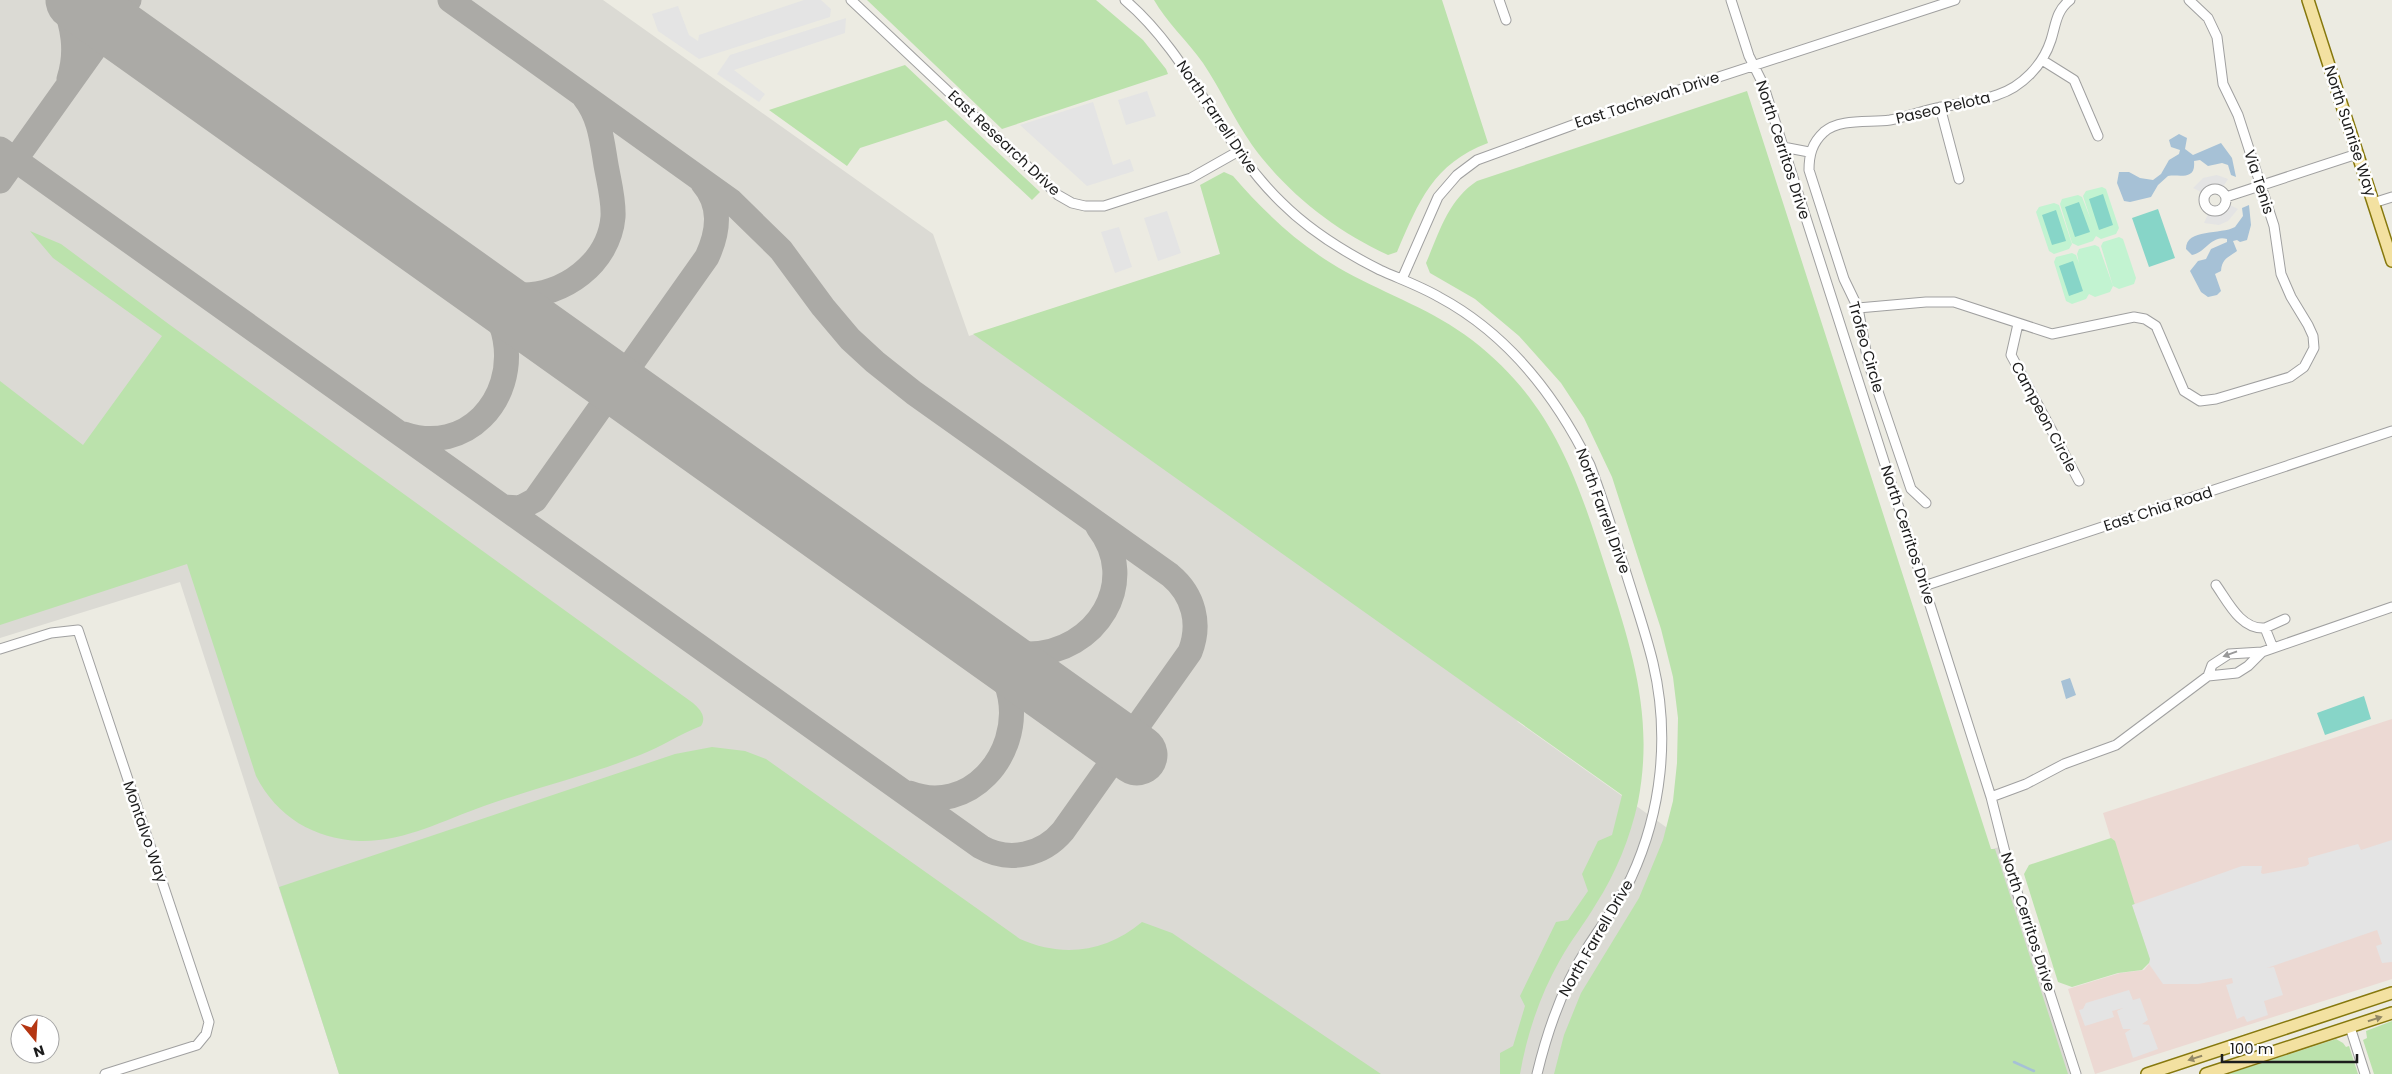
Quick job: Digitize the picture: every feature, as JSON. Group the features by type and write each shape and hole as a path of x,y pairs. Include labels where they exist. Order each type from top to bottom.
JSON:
{"main road":[{"name":"North Sunrise Way","path":"2308,0 2392,261"},
{"path":"2147,1074 2392,993"},
{"path":"2206,1074 2392,1013"}],"street":[{"name":"East Research Drive","path":"851,0 1058,194 1072,203 1085,206 1106,206 1191,178 1237,152"},
{"name":"North Farrell Drive","path":"1125,0 1159,34 1190,75 1213,116 1237,152 1279,201 1308,226 1354,257 1453,305 1487,330 1534,376 1562,413 1586,457 1599,489 1649,645 1658,686 1662,728 1660,769 1654,810 1645,841 1622,895 1589,945 1560,1000 1550,1024 1537,1074"},
{"path":"1499,0 1506,20"},
{"name":"North Cerritos Drive","path":"1731,0 1753,65 1763,84 1991,797 2008,864 2076,1074"},
{"name":"East Tachevah Drive","path":"1402,279 1438,197 1458,174 1477,160 1581,122 1955,0"},
{"name":"Paseo Pelota","path":"1810,152 1824,132 1846,123 1891,120 1940,107 1977,102 2013,89 2042,60 2050,42 2057,13 2070,0"},
{"name":"Via Tenis","path":"2018,324 2052,334 2134,318 2145,319 2156,326 2184,391 2200,400 2216,400 2274,382 2298,373 2304,367 2314,348 2312,336 2284,284 2274,226 2238,115 2225,91 2216,38 2212,27 2200,8 2189,0"},
{"path":"2042,60 2074,80 2098,136"},
{"path":"1940,107 1959,180"},
{"path":"1783,147 1810,152"},
{"name":"Trofeo Circle","path":"1810,152 1809,170 1844,280 1858,308 1868,362 1911,489 1926,503"},
{"path":"2226,197 2357,154"},
{"path":"2373,203 2392,197"},
{"path":"1858,308 1926,302 1954,302 2018,324"},
{"name":"Campeon Circle","path":"2018,324 2011,355 2079,480"},
{"name":"East Chia Road","path":"1924,586 2392,432"},
{"path":"2216,585 2244,622 2254,627 2265,628 2285,619"},
{"path":"2208,676 2212,665 2229,654 2262,652 2392,606"},
{"path":"2265,628 2273,648"},
{"name":"Montalvo Way","path":"0,649 50,633 78,630 209,1022 206,1034 197,1046 105,1074"},
{"path":"1991,797 2026,784 2064,764 2116,745 2208,676 2237,673 2248,666 2262,652"},
{"path":"2350,1027 2365,1074"}],"shaded area":[{"path":"0,0 603,0 933,234 969,336 1221,254 1518,722 1725,869 1745,929 1999,847 2070,1074 339,1074 180,582 0,638"},
{"path":"804,0 821,0 831,9 830,17 699,59 658,31 652,14 678,6 689,35 698,41 699,35"},
{"path":"846,18 845,33 734,70 765,94 759,102 717,74 730,55"},
{"path":"1147,91 1156,116 1126,125 1118,100"},
{"path":"1093,102 1113,165 1130,159 1134,171 1087,186 1020,125"},
{"path":"2179,134 2187,138 2185,149 2193,155 2221,143 2232,158 2236,177 2231,175 2228,165 2222,163 2208,166 2200,160 2194,161 2194,167 2190,174 2168,176 2158,185 2151,197 2130,202 2124,201 2117,183 2119,172 2129,172 2140,178 2153,180 2161,174 2169,160 2179,154 2180,150 2171,147 2169,140"},
{"path":"2217,175 2228,179 2223,187 2211,185 2201,192 2193,188 2203,178"},
{"path":"2103,194 2113,225 2099,230 2089,199"},
{"path":"2079,202 2090,232 2075,237 2065,207"},
{"path":"2230,205 2238,209 2228,221 2219,225 2204,223 2208,214 2220,214"},
{"path":"2249,205 2251,225 2247,240 2233,241 2237,251 2226,259 2221,271 2215,274 2221,291 2217,295 2208,297 2201,292 2190,271 2198,261 2206,259 2211,249 2227,242 2227,239 2217,239 2197,254 2192,255 2186,249 2188,242 2198,235 2235,227 2243,216 2242,208"},
{"path":"2158,209 2175,258 2149,267 2132,218"},
{"path":"2056,210 2066,241 2052,245 2042,215"},
{"path":"1167,211 1181,253 1158,261 1144,218"},
{"path":"1119,227 1132,267 1115,273 1101,232"},
{"path":"2073,261 2083,291 2069,296 2059,266"},
{"path":"2070,678 2076,695 2066,699 2061,681"},
{"path":"2364,696 2371,719 2325,735 2317,713"},
{"path":"2392,719 2392,979 2095,1074 2068,989 2120,973 2144,970 2149,964 2103,813"},
{"path":"2392,840 2392,962 2382,963 2376,946 2382,944 2377,930 2267,968 2274,967 2283,995 2264,1001 2268,1015 2247,1022 2244,1016 2237,1019 2226,985 2233,983 2232,978 2198,984 2163,984 2149,964 2150,959 2132,905 2242,866 2262,866 2261,873 2263,874 2306,866 2309,864 2308,858 2358,844 2361,850"},
{"path":"2129,990 2133,1000 2140,998 2148,1020 2142,1024 2149,1025 2158,1049 2133,1058 2125,1033 2131,1029 2123,1029 2117,1011 2123,1008 2112,1011 2114,1017 2085,1026 2079,1010 2083,1009 2086,1003"}],"green space":[{"path":"867,0 1096,0 1143,40 1168,74 1002,129"},
{"path":"1154,0 1442,0 1488,143 1469,152 1441,173 1421,201 1397,252 1388,255 1330,222 1280,179 1252,145 1203,63"},
{"path":"905,65 1040,192 1032,200 946,120 860,148 847,166 769,110"},
{"path":"1747,91 1991,849 1995,849 2068,1074 1554,1074 1564,1035 1581,993 1639,898 1663,840 1673,801 1677,763 1678,718 1673,677 1661,629 1612,477 1584,418 1561,383 1519,336 1475,299 1430,273 1426,263 1440,229 1452,207 1467,189 1477,181"},
{"path":"1224,172 1233,176 1258,204 1314,252 1346,272 1410,303 1457,329 1500,364 1524,390 1560,446 1586,507 1597,540 1633,659 1638,687 1644,742 1638,802 1631,829 1616,868 1592,911 1564,953 1546,987 1530,1030 1520,1074 1500,1074 1500,1053 1513,1046 1525,1006 1520,996 1556,922 1568,920 1588,891 1582,874 1598,841 1612,835 1622,795 973,334 1220,254 1200,185"},
{"path":"2102,187 2106,189 2119,228 2116,234 2101,239 2096,236 2093,241 2078,246 2072,243 2060,204 2062,199 2078,195 2082,197 2091,220 2083,196 2086,191"},
{"path":"2054,203 2059,205 2072,244 2069,249 2054,254 2049,251 2036,212 2039,207"},
{"path":"30,231 61,244 693,703 703,716 701,726 648,752 621,762 503,799 408,834 376,840 343,839 327,836 312,830 286,814 275,803 256,776 187,564 0,625 0,381 83,445 162,336 53,258"},
{"path":"2119,237 2123,239 2136,278 2134,284 2119,289 2113,286 2101,246 2103,242"},
{"path":"2095,245 2099,247 2113,286 2110,292 2095,297 2089,294 2086,299 2072,304 2066,301 2054,262 2056,257 2072,253 2076,255 2079,263 2077,254 2079,249"},
{"path":"712,747 745,751 766,759 1020,939 1052,949 1068,950 1099,946 1114,940 1142,922 1172,933 1381,1074 339,1074 279,887 675,754"},
{"path":"2111,838 2115,841 2150,953 2150,962 2142,970 2118,973 2072,987 2058,982 2024,874 2029,865"},
{"path":"2392,1021 2392,1074 2374,1074 2363,1040 2367,1038 2366,1031"},
{"path":"2336,1039 2346,1047 2349,1046 2358,1074 2228,1074"}],"waterway":[{"path":"2014,1062 2034,1071"}],"taxiway":[{"path":"63,0 72,29 74,49 69,79"},
{"path":"0,181 129,0"},
{"path":"0,149 981,847 1003,855 1014,855 1036,851 1046,846 1063,831 1190,652 1195,631 1195,621 1190,601 1185,592 1170,575 914,393 875,362 850,339 823,307 781,250 731,201 450,0"},
{"path":"469,280 487,288 506,293 519,295 536,294 552,290 581,274 603,249 610,234 613,217 612,198 600,130 594,113 584,97"},
{"path":"504,507 520,508 535,500 707,257 716,228 716,209 702,182"},
{"path":"404,434 427,438 447,437 466,429 482,417 494,401 503,383 506,361 503,331 492,308 470,281"},
{"path":"971,637 1006,651 1029,654 1053,651 1074,641 1092,628 1105,611 1113,591 1115,570 1110,548 1098,527"},
{"path":"909,793 931,798 952,796 970,788 986,775 999,759 1007,740 1011,719 1010,697 998,667 977,643"}],"runway":[{"path":"76,0 1137,755"}]}
